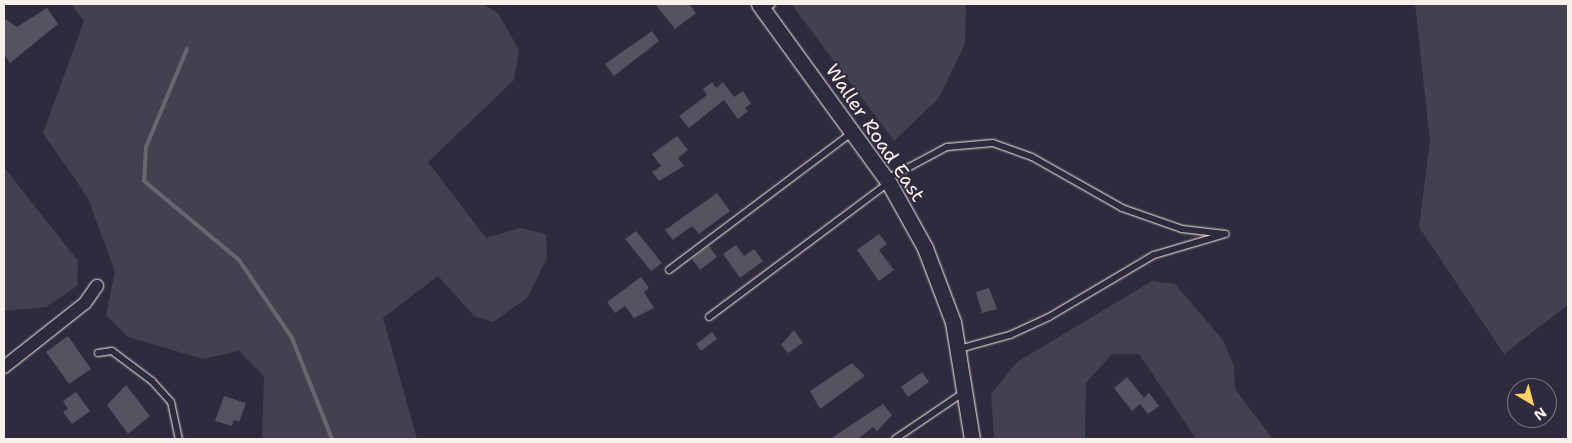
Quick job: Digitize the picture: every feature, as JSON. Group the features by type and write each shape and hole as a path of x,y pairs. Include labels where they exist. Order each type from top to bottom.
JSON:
{"street":[{"name":"Waller Road East","path":"765,6 888,181 936,274 960,349 972,439"},
{"path":"4,367 85,304 97,286"}],"lane":[{"path":"669,270 854,131"},
{"path":"708,316 888,181 947,147 993,143 1032,157 1122,208 1167,225 1226,234 1154,255 1049,317 1010,336 960,349"},
{"path":"98,352 112,351 152,382 171,402 179,439"},
{"path":"895,439 967,391"}],"shaded area":[{"path":"71,4 483,4 498,13 519,50 514,80 428,162 486,238 520,228 546,234 547,258 528,297 493,322 474,316 438,276 383,318 417,439 262,439 264,376 239,351 203,359 128,337 106,315 115,272 88,198 43,133 84,21"},
{"path":"966,4 965,44 939,98 894,141 792,5"},
{"path":"1415,4 1568,4 1568,305 1504,354 1419,227 1430,141"},
{"path":"4,167 78,261 77,286 46,307 4,311"},
{"path":"1152,281 1175,284 1223,340 1234,366 1235,389 1273,439 1196,439 1139,354 1112,354 1086,383 1085,439 994,439 991,394 1017,362"}],"building":[{"path":"655,4 689,4 696,13 675,29"},
{"path":"47,8 58,24 10,63 4,54 4,18 17,27"},
{"path":"652,31 659,41 614,76 605,64"},
{"path":"712,82 716,88 723,82 734,97 743,91 751,104 745,108 748,111 738,119 724,100 689,128 679,116 707,95 703,89"},
{"path":"677,136 688,150 678,158 684,166 659,181 652,172 661,166 652,154"},
{"path":"717,193 730,211 699,234 692,226 673,240 665,230"},
{"path":"636,231 662,263 651,271 625,239"},
{"path":"879,234 887,244 879,250 894,270 879,281 857,250"},
{"path":"736,245 744,256 754,249 763,261 740,278 723,254"},
{"path":"709,246 717,257 700,270 692,259"},
{"path":"641,277 649,288 644,292 654,308 634,318 625,306 615,313 607,302"},
{"path":"989,288 997,309 982,313 976,292"},
{"path":"794,330 803,343 788,353 781,345"},
{"path":"712,332 717,339 701,351 696,344"},
{"path":"68,336 91,369 69,384 46,352"},
{"path":"852,363 865,376 820,409 810,391"},
{"path":"922,372 929,382 908,397 901,387"},
{"path":"1127,377 1144,398 1149,393 1159,406 1148,414 1140,404 1132,411 1114,388"},
{"path":"126,385 150,416 128,434 107,405"},
{"path":"76,392 90,411 72,424 63,412 68,409 63,401"},
{"path":"224,396 246,403 239,422 234,420 232,426 215,421"},
{"path":"883,404 892,415 877,431 873,427 858,439 830,439"}],"waterway":[{"path":"187,49 146,147 144,181 239,260 292,338 332,439"}]}
